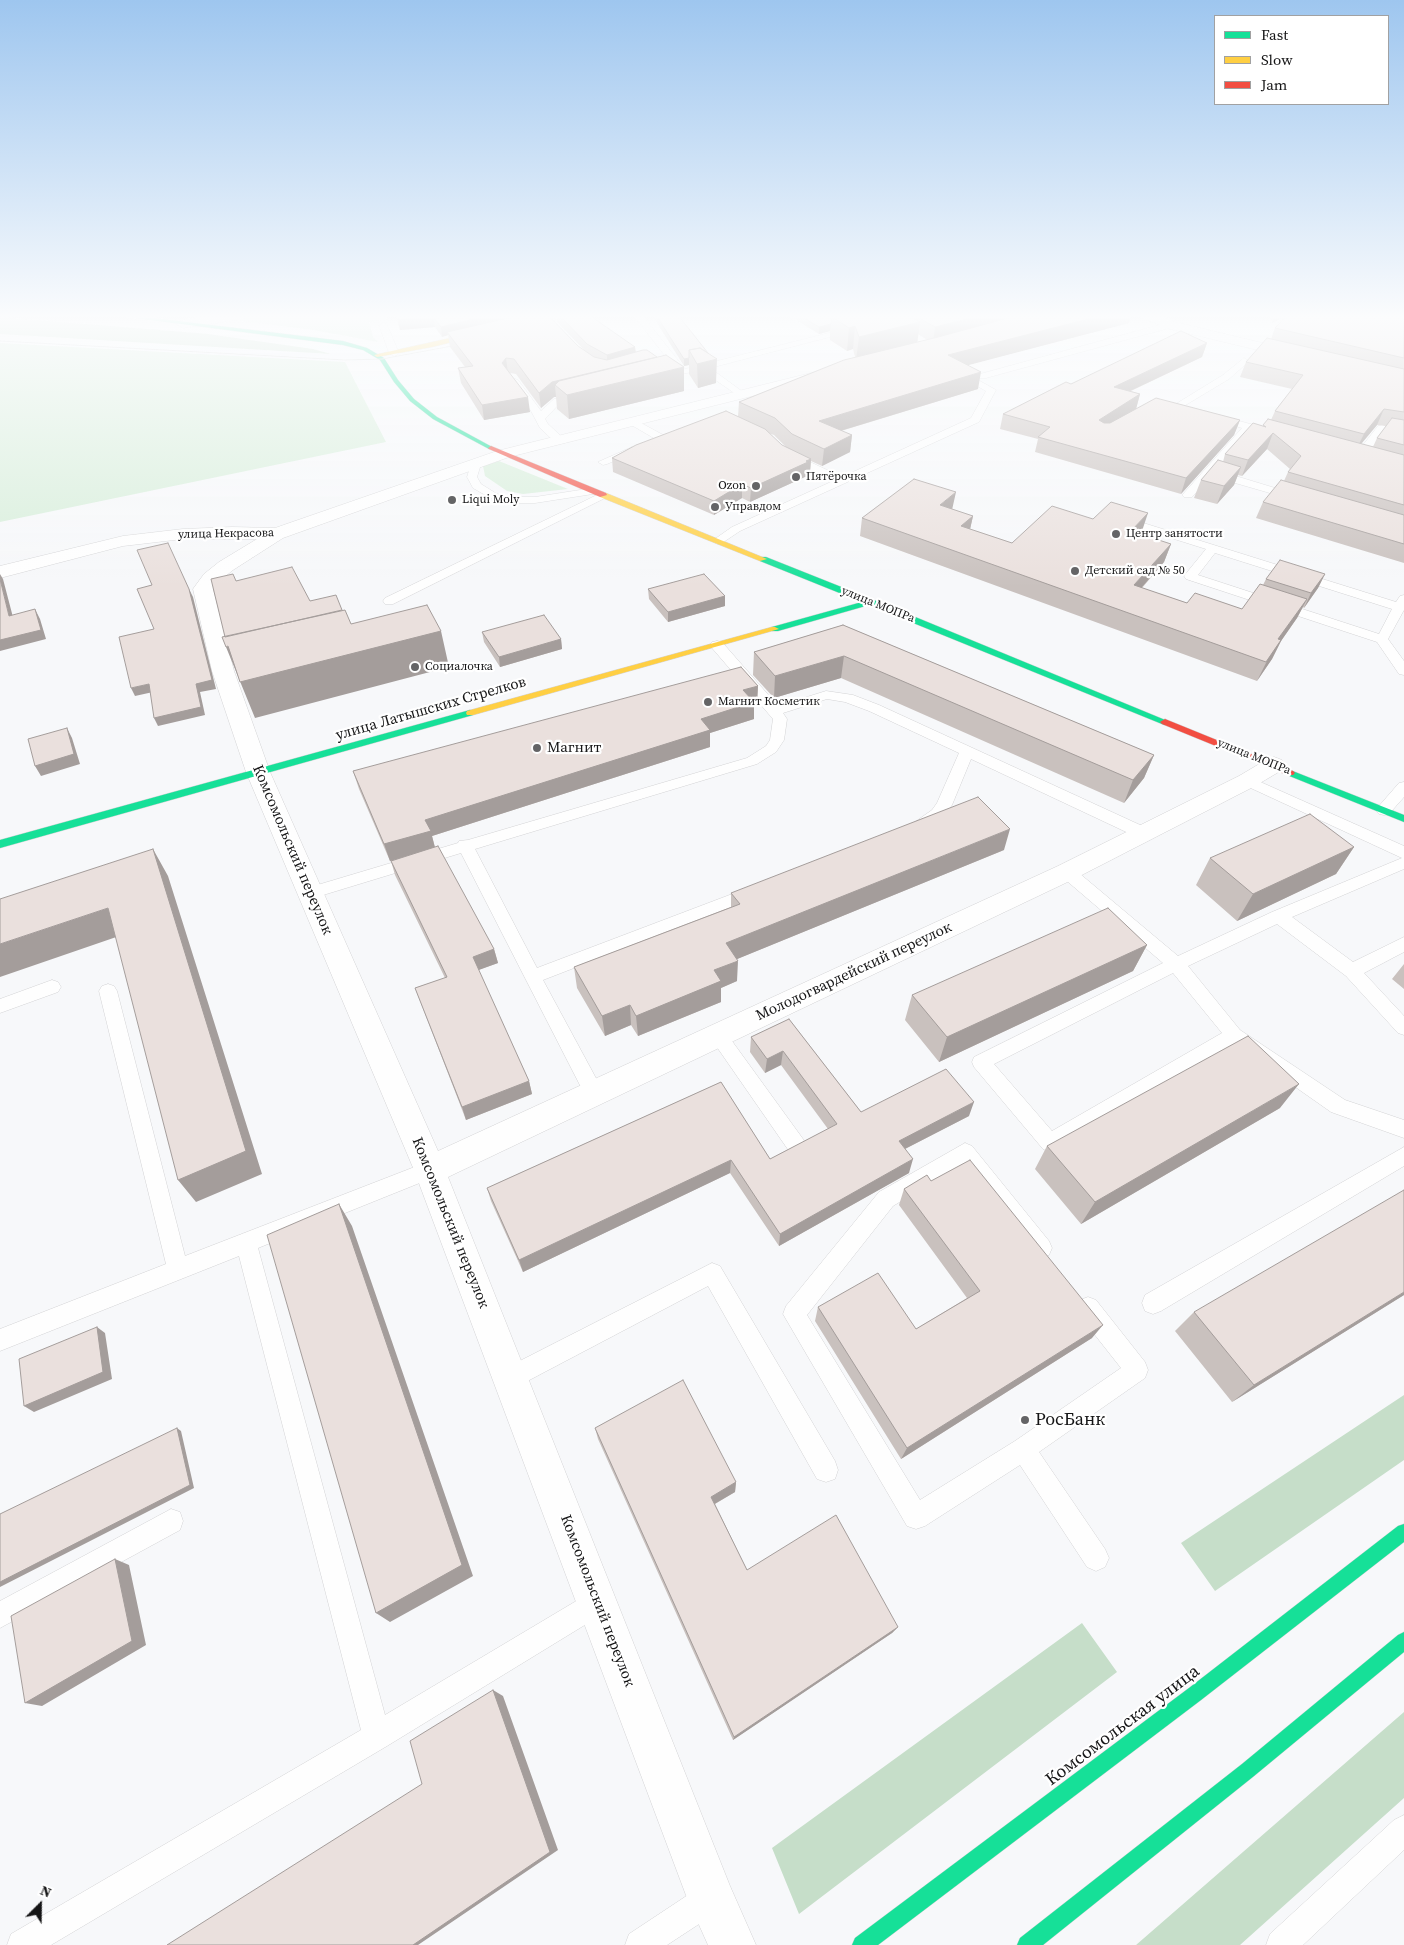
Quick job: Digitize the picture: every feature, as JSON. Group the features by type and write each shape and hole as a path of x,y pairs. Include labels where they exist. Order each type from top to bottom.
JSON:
{"street":[{"name":"улица МОПРа","path":"419,406 435,418 466,436 503,454 1404,819"},
{"name":"улица Некрасова","path":"0,572 123,541 183,534 232,532 277,534 503,454 693,406"},
{"name":"Комсомольский переулок","path":"277,534 226,566 211,578 203,590 258,772 430,1170 711,1898 732,1945"},
{"name":"улица Латышских Стрелков","path":"0,843 871,602"},
{"name":"Молодогвардейский переулок","path":"430,1170 1067,872 1145,834 1274,765"},
{"name":"Комсомольская улица","path":"862,1945 1195,1694 1404,1532"},
{"path":"1027,1945 1248,1770 1404,1641"}],"lane":[{"path":"530,406 544,426 558,439"},
{"path":"539,419 553,406"},
{"path":"718,541 736,530 842,480 975,420 983,406"},
{"path":"1173,406 1171,407 1286,436"},
{"path":"603,462 657,440 632,421"},
{"path":"1188,495 1249,427"},
{"path":"1360,456 1382,428 1404,433"},
{"path":"781,450 842,480"},
{"path":"476,464 472,477 477,486 494,497 509,500 535,500 598,493"},
{"path":"1209,472 1302,499"},
{"path":"389,601 598,493"},
{"path":"1109,515 1213,548 1401,603 1382,638"},
{"path":"1213,548 1190,576 1382,638 1404,671"},
{"path":"310,893 465,845 752,761 771,749 777,740 780,720 775,711 717,645"},
{"path":"775,711 826,695 848,698 874,708 1145,834"},
{"path":"903,834 918,828 937,814 951,792 967,751"},
{"path":"1247,781 1404,853"},
{"path":"1384,810 1404,787"},
{"path":"465,845 594,1093"},
{"path":"1234,1035 1050,1143 981,1062 1176,964 1278,916 1404,863"},
{"path":"1067,872 1176,964 1234,1035 1338,1106 1404,1129"},
{"path":"533,977 774,884"},
{"path":"1278,916 1352,971 1404,1028"},
{"path":"1352,971 1404,944"},
{"path":"0,1006 52,988"},
{"path":"108,992 178,1270"},
{"path":"718,1035 796,1145"},
{"path":"1051,1261 965,1152 886,1199 794,1314 916,1517 1023,1449 1137,1370 1076,1292"},
{"path":"1153,1303 1404,1156"},
{"path":"0,1340 430,1170"},
{"path":"246,1243 377,1736"},
{"path":"510,1378 712,1273 826,1470"},
{"path":"1023,1449 1096,1558"},
{"path":"0,1615 171,1521"},
{"path":"22,1945 377,1736 597,1603"},
{"path":"1281,1945 1404,1830"},
{"path":"640,1945 711,1898"}],"green space":[{"path":"0,406 367,406 386,442 0,522"},
{"path":"499,461 568,489 523,494 507,491 485,476 483,466"},
{"path":"1404,1395 1404,1460 1215,1591 1181,1543"},
{"path":"1082,1623 1117,1672 799,1914 772,1848"},
{"path":"1404,1712 1404,1798 1240,1945 1136,1945"}],"building":[{"path":"747,406 869,406 819,421 852,435 824,449 792,434 775,418"},
{"path":"1019,406 1121,406 1099,420 1104,423 1110,423 1142,406 1186,406 1240,420 1186,478 1038,437 1050,427 1003,414"},
{"path":"1279,406 1404,406 1404,412 1384,409 1364,434 1275,411"},
{"path":"726,411 765,429 782,445 811,459 751,488 742,484 714,501 612,458 636,445"},
{"path":"1392,418 1404,420 1404,445 1377,438"},
{"path":"1268,419 1404,455 1404,505 1288,472 1301,456 1273,433 1248,460 1225,454 1253,423 1266,427 1263,425"},
{"path":"1218,460 1241,467 1224,486 1201,480"},
{"path":"914,479 956,492 940,505 973,516 961,526 1012,543 1052,506 1093,519 1111,502 1148,513 1131,531 1171,544 1134,585 1187,603 1195,593 1242,609 1260,584 1307,599 1278,639 1281,640 1266,662 862,518"},
{"path":"1281,480 1404,515 1404,544 1263,502"},
{"path":"168,543 189,589 212,680 196,684 201,707 154,718 149,684 131,688 119,637 154,629 137,589 152,585 137,550"},
{"path":"1280,560 1325,574 1311,593 1266,579"},
{"path":"292,567 310,601 336,595 342,610 225,637 211,579 233,574 236,581"},
{"path":"704,574 725,596 668,612 648,589"},
{"path":"0,579 9,616 35,609 41,630 0,640"},
{"path":"427,605 441,631 240,682 228,646 226,647 222,637 345,610 351,624"},
{"path":"544,615 561,639 499,657 482,632"},
{"path":"843,625 1154,755 1133,780 844,656 775,676 754,652"},
{"path":"741,667 758,686 743,690 754,702 701,719 710,730 425,820 431,831 384,844 353,771"},
{"path":"67,728 74,754 35,766 28,739"},
{"path":"978,797 1010,829 726,943 738,961 714,970 721,981 636,1016 630,1005 602,1016 574,967 740,904 731,893"},
{"path":"1310,814 1354,847 1253,894 1210,858"},
{"path":"438,846 494,949 473,957 529,1081 462,1107 415,988 447,977 391,861"},
{"path":"153,849 246,1151 178,1180 108,908 0,944 0,899"},
{"path":"1108,908 1147,945 947,1037 912,995"},
{"path":"789,1019 861,1112 946,1069 974,1102 899,1141 913,1159 780,1234 731,1160 519,1260 487,1188 721,1082 770,1159 837,1124 783,1051 767,1059 751,1037"},
{"path":"1248,1036 1299,1084 1095,1202 1047,1146"},
{"path":"970,1160 1103,1325 907,1448 818,1307 878,1273 916,1329 980,1291 904,1189 927,1175 931,1181"},
{"path":"1404,1190 1404,1292 1254,1385 1194,1312"},
{"path":"339,1204 462,1565 376,1613 267,1235"},
{"path":"97,1327 103,1372 24,1406 19,1359"},
{"path":"683,1380 736,1482 711,1497 747,1570 836,1515 898,1627 734,1737 595,1428"},
{"path":"177,1428 190,1485 0,1582 0,1514"},
{"path":"115,1559 132,1641 25,1703 11,1616"},
{"path":"493,1690 550,1852 413,1945 167,1945 422,1784 410,1741"}],"traffic: fast":[{"path":"419,406 435,418 491,448"},
{"path":"763,559 1165,722"},
{"path":"775,629 871,602"},
{"path":"0,844 470,713"},
{"path":"1290,773 1404,819"},
{"path":"862,1945 1195,1694 1404,1532"},
{"path":"1027,1945 1248,1770 1404,1641"}],"traffic: slow":[{"path":"603,495 763,559"},
{"path":"470,713 775,629"}],"traffic: jam":[{"path":"491,448 603,495"},
{"path":"1165,722 1290,773"}],"place":[{"name":"Пятёрочка","path":"796,477"},
{"name":"Ozon","path":"756,486"},
{"name":"Liqui Moly","path":"452,500"},
{"name":"Управдом","path":"715,507"},
{"name":"Центр занятости","path":"1116,534"},
{"name":"Детский сад № 50","path":"1075,571"},
{"name":"Социалочка","path":"415,667"},
{"name":"Магнит Косметик","path":"708,702"},
{"name":"Магнит","path":"537,748"},
{"name":"РосБанк","path":"1025,1420"}]}
